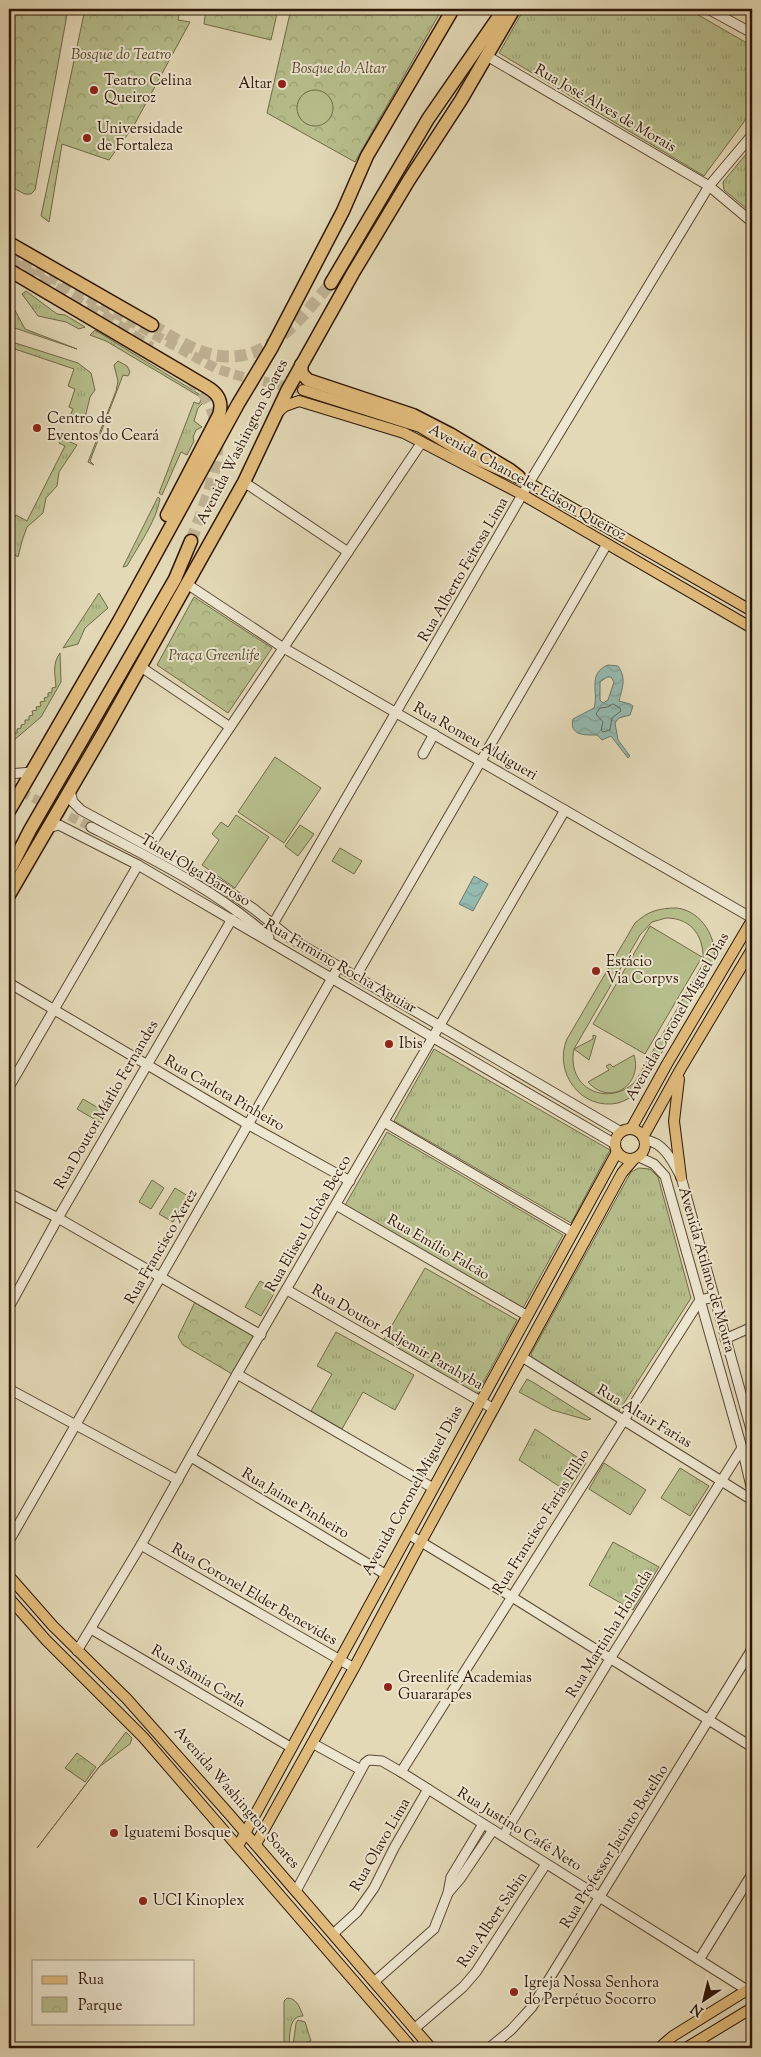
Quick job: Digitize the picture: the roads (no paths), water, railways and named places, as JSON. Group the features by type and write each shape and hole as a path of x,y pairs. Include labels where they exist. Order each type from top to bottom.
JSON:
{"highway":[{"name":"Avenida Washington Soares","path":"9,811 119,621 301,294 343,211 367,156 453,9"},
{"path":"331,283 428,119 504,9"},
{"name":"Avenida Washington Soares","path":"9,895 141,667 244,482 301,365 353,273 514,9"},
{"path":"9,243 152,325"},
{"path":"9,270 207,387 214,392 221,402 219,415 210,435 141,566 128,593 119,621"},
{"path":"301,365 302,374 308,380 413,414 450,434 524,480"},
{"path":"9,872 30,830 174,579 191,541"}],"main road":[{"name":"Avenida Chanceler Edson Queiroz","path":"303,390 420,427 466,455 524,480 748,609"},
{"name":"Avenida Chanceler Edson Queiroz","path":"277,412 285,406 299,401 404,433 523,495 752,628"},
{"path":"705,600 748,609"},
{"name":"Avenida Coronel Miguel Dias","path":"626,1130 752,919"},
{"name":"Avenida Coronel Miguel Dias","path":"644,1138 680,1070 752,949"},
{"path":"680,1070 674,1121 681,1177"},
{"path":"626,1130 638,1131 644,1138 645,1150 636,1158 624,1158 616,1148 617,1136 626,1130"},
{"name":"Avenida Coronel Miguel Dias","path":"238,1846 616,1148"},
{"name":"Avenida Coronel Miguel Dias","path":"256,1844 354,1668 420,1542 622,1173 636,1158"},
{"name":"Avenida Washington Soares","path":"9,1576 77,1651 127,1699 256,1844 431,2048"},
{"name":"Avenida Washington Soares","path":"9,1598 46,1640 143,1737 412,2048"},
{"path":"362,1618 377,1625"},
{"path":"659,2048 673,2036 749,1988"},
{"path":"686,2048 752,2008"}],"street":[{"path":"708,9 752,33"},
{"name":"Rua José Alves de Morais","path":"487,56 709,186 752,222"},
{"name":"Rua Alberto Feitosa Lima","path":"273,924 523,495 524,480 709,186 752,135"},
{"path":"150,846 282,647 422,442"},
{"path":"244,482 348,552"},
{"path":"356,976 607,544"},
{"name":"Rua Romeu Aldigueri","path":"187,584 282,647 752,919"},
{"path":"141,667 230,727"},
{"path":"423,754 434,734"},
{"path":"9,774 32,772"},
{"name":"Rua Firmino Rocha Aguiar","path":"70,791 74,802 81,810 221,886 254,908 290,938 626,1130"},
{"name":"Rua Eliseu Uchôa Becco","path":"77,1651 141,1545 237,1374 565,810"},
{"name":"Rua Firmino Rocha Aguiar","path":"48,828 59,825 138,865 433,1037 616,1148"},
{"name":"Túnel Olga Barroso","path":"91,827 134,849 223,901 279,946"},
{"path":"9,1087 138,865"},
{"name":"Rua Doutor Márlio Fernandes","path":"9,1307 58,1218 232,919"},
{"name":"Rua Francisco Xerez","path":"9,1541 160,1277 250,1125 339,966"},
{"name":"Rua Carlota Pinheiro","path":"9,983 250,1125 350,1181"},
{"path":"384,1122 572,1232"},
{"name":"Avenida Atilano de Moura","path":"644,1138 661,1148 672,1159 681,1177 752,1433"},
{"name":"Avenida Atilano de Moura","path":"636,1158 654,1164 666,1176 742,1448 752,1491"},
{"path":"9,1193 58,1218 261,1335"},
{"name":"Rua Emílio Falcão","path":"336,1206 526,1315"},
{"name":"Rua Doutor Adjemir Parahyba","path":"287,1290 494,1409"},
{"path":"700,1300 714,1297"},
{"name":"Rua Francisco Farias Filho","path":"401,1772 622,1420 700,1300"},
{"path":"725,1339 752,1326"},
{"name":"Rua Altair Farias","path":"522,1357 752,1500"},
{"path":"237,1374 433,1488"},
{"path":"9,1389 178,1480"},
{"name":"Rua Martinha Holanda","path":"503,1836 610,1659 742,1448"},
{"name":"Rua Jaime Pinheiro","path":"191,1457 385,1574"},
{"path":"408,1534 752,1747"},
{"name":"Rua Coronel Elder Benevides","path":"141,1545 354,1668"},
{"name":"Rua Sâmia Carla","path":"91,1629 292,1748"},
{"name":"Rua Professor Jacinto Botelho","path":"489,2048 511,2030 532,2007 752,1650"},
{"path":"296,1891 361,1770 312,1743"},
{"name":"Rua Justino Café Neto","path":"361,1770 369,1760 377,1760 401,1772 699,1960 749,1988"},
{"name":"Rua Olavo Lima","path":"333,1934 357,1912 374,1888 394,1848 428,1789"},
{"path":"374,1982 434,1929 448,1893 451,1876 483,1824"},
{"path":"448,1893 460,1879 493,1830"},
{"name":"Rua Albert Sabin","path":"414,2029 463,1987 476,1972 546,1864"},
{"path":"699,1960 752,1874"}],"water":[{"path":"608,665 618,666 623,679 619,701 633,706 630,715 619,718 615,723 618,740 630,756 628,758 611,736 602,740 597,735 579,733 573,729 573,719 594,708 596,678 602,669","holes":["607,677 611,677 614,682 608,700 603,703 600,700 600,682"]},
{"path":"474,876 488,884 473,911 459,904"}],"tunnel":[{"path":"9,255 217,369 243,377 303,390"},
{"path":"9,261 104,316 151,348"},
{"path":"152,325 203,352 224,356 244,355 261,349 277,340 305,313 331,283"},
{"path":"190,379 205,396 214,415 217,436 212,479 191,541"},
{"path":"9,786 91,827"}],"place":[{"name":"Altar","path":"282,84"},
{"name":"Teatro Celina Queiroz","path":"94,90"},
{"name":"Universidade de Fortaleza","path":"87,138"},
{"name":"Centro de Eventos do Ceará","path":"37,428"},
{"name":"Estácio Via Corpvs","path":"596,971"},
{"name":"Ibis","path":"389,1044"},
{"name":"Greenlife Academias Guararapes","path":"388,1687"},
{"name":"Iguatemi Bosque","path":"114,1833"},
{"name":"UCI Kinoplex","path":"143,1901"},
{"name":"Igreja Nossa Senhora do Perpétuo Socorro","path":"514,1992"}],"park label":[{"name":"Bosque do Teatro","path":"121,55"},
{"name":"Bosque do Altar","path":"339,69"},
{"name":"Praça Greenlife","path":"214,656"}]}
